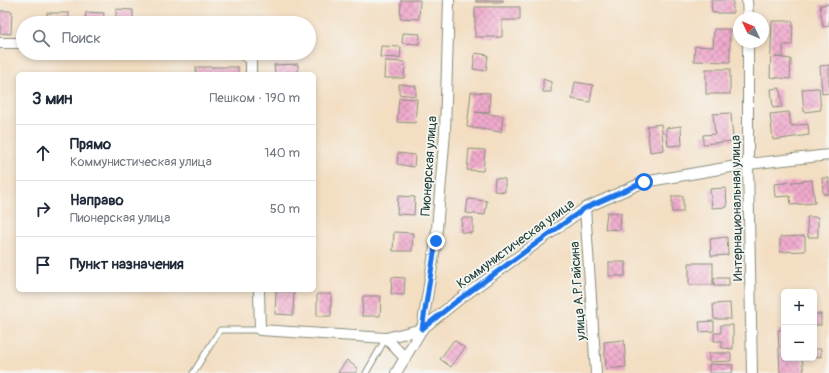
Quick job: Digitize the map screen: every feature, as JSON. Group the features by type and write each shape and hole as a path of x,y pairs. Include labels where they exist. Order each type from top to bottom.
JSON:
{"street":[{"name":"Пионерская улица","path":"396,373 422,329 436,241 445,132 449,0"},
{"path":"748,0 748,12"},
{"path":"0,43 16,43"},
{"name":"Интернациональная улица","path":"748,48 748,164 752,373"},
{"path":"251,60 251,72"},
{"name":"Коммунистическая улица","path":"260,330 386,338 422,329 457,301 585,208 644,182 748,164 829,155"},
{"name":"улица А.Р.Гайсина","path":"585,208 596,373"},
{"path":"259,292 260,330"},
{"path":"386,338 405,358"}],"lane":[{"path":"193,373 220,330 260,330"},
{"path":"366,373 386,338"}],"building":[{"path":"401,0 420,0 419,19 400,18"},
{"path":"476,0 503,0 503,2 476,2"},
{"path":"711,0 733,0 733,13 712,13"},
{"path":"829,4 829,26 823,27 820,5"},
{"path":"475,7 520,7 520,20 502,20 502,37 475,37"},
{"path":"116,9 133,10 133,16 116,16"},
{"path":"0,11 12,11 11,34 0,33"},
{"path":"86,12 104,13 104,16 86,16"},
{"path":"47,13 69,13 69,16 47,16"},
{"path":"772,21 793,21 792,45 783,45 783,57 775,57 791,59 790,79 770,77"},
{"path":"714,29 730,29 730,62 694,61 695,46 713,47"},
{"path":"403,33 420,34 419,44 402,43"},
{"path":"381,46 401,47 400,58 380,57"},
{"path":"475,53 488,55 486,71 473,69"},
{"path":"385,61 405,62 404,78 384,78"},
{"path":"298,64 298,72 275,72 274,65"},
{"path":"829,65 829,93 822,94 820,66"},
{"path":"196,67 238,67 238,72 196,72"},
{"path":"706,69 730,69 730,94 706,94"},
{"path":"543,79 551,82 551,92 543,92"},
{"path":"575,82 593,85 590,102 572,99"},
{"path":"399,84 416,86 416,96 399,94"},
{"path":"780,88 782,107 773,108 771,89"},
{"path":"819,88 821,110 804,112 802,89"},
{"path":"471,92 490,93 489,113 475,112 503,116 501,132 467,127"},
{"path":"399,98 417,99 415,123 397,122"},
{"path":"789,112 791,126 808,124 809,135 773,140 770,114"},
{"path":"731,113 733,141 703,144 703,135 715,134 713,114"},
{"path":"661,124 664,150 650,152 647,126"},
{"path":"681,126 682,145 668,146 666,128"},
{"path":"469,149 485,150 483,171 467,170"},
{"path":"398,153 415,155 414,167 397,164"},
{"path":"495,178 505,179 505,192 494,191"},
{"path":"822,178 829,178 829,194 823,194"},
{"path":"812,180 815,203 791,205 790,196 775,197 774,184"},
{"path":"726,188 727,207 712,208 710,189"},
{"path":"398,196 415,197 414,215 397,214"},
{"path":"672,196 683,196 683,212 672,212"},
{"path":"468,199 487,201 485,215 466,213"},
{"path":"607,212 621,213 620,230 605,229"},
{"path":"807,217 818,217 818,237 808,237"},
{"path":"462,218 473,218 473,233 461,232"},
{"path":"394,232 413,233 412,251 393,251"},
{"path":"805,236 805,251 780,252 780,237"},
{"path":"727,237 728,255 711,256 710,239"},
{"path":"609,262 625,262 625,276 609,276"},
{"path":"689,263 713,263 713,285 689,285"},
{"path":"392,277 405,278 404,295 391,294"},
{"path":"714,278 729,278 729,286 714,286"},
{"path":"276,292 294,292 293,315 275,314"},
{"path":"317,294 331,294 331,316 317,316"},
{"path":"363,296 381,296 380,316 362,316"},
{"path":"730,303 731,319 714,319 713,304"},
{"path":"817,314 821,314 821,325 817,325"},
{"path":"714,321 714,331 700,332 699,322"},
{"path":"721,325 733,325 733,349 722,348 722,341 714,341 714,333 721,333"},
{"path":"778,330 781,330 781,361 802,361 804,373 780,373"},
{"path":"454,340 465,348 451,367 440,359"},
{"path":"624,340 626,367 606,369 604,342"},
{"path":"817,349 821,349 821,357 817,356"},
{"path":"709,353 731,353 731,361 709,362"},
{"path":"347,360 358,369 355,373 339,373 338,372"},
{"path":"709,364 733,365 732,373 709,373"}],"route":[{"path":"436,241 422,329 457,301 585,208 644,182"}]}
